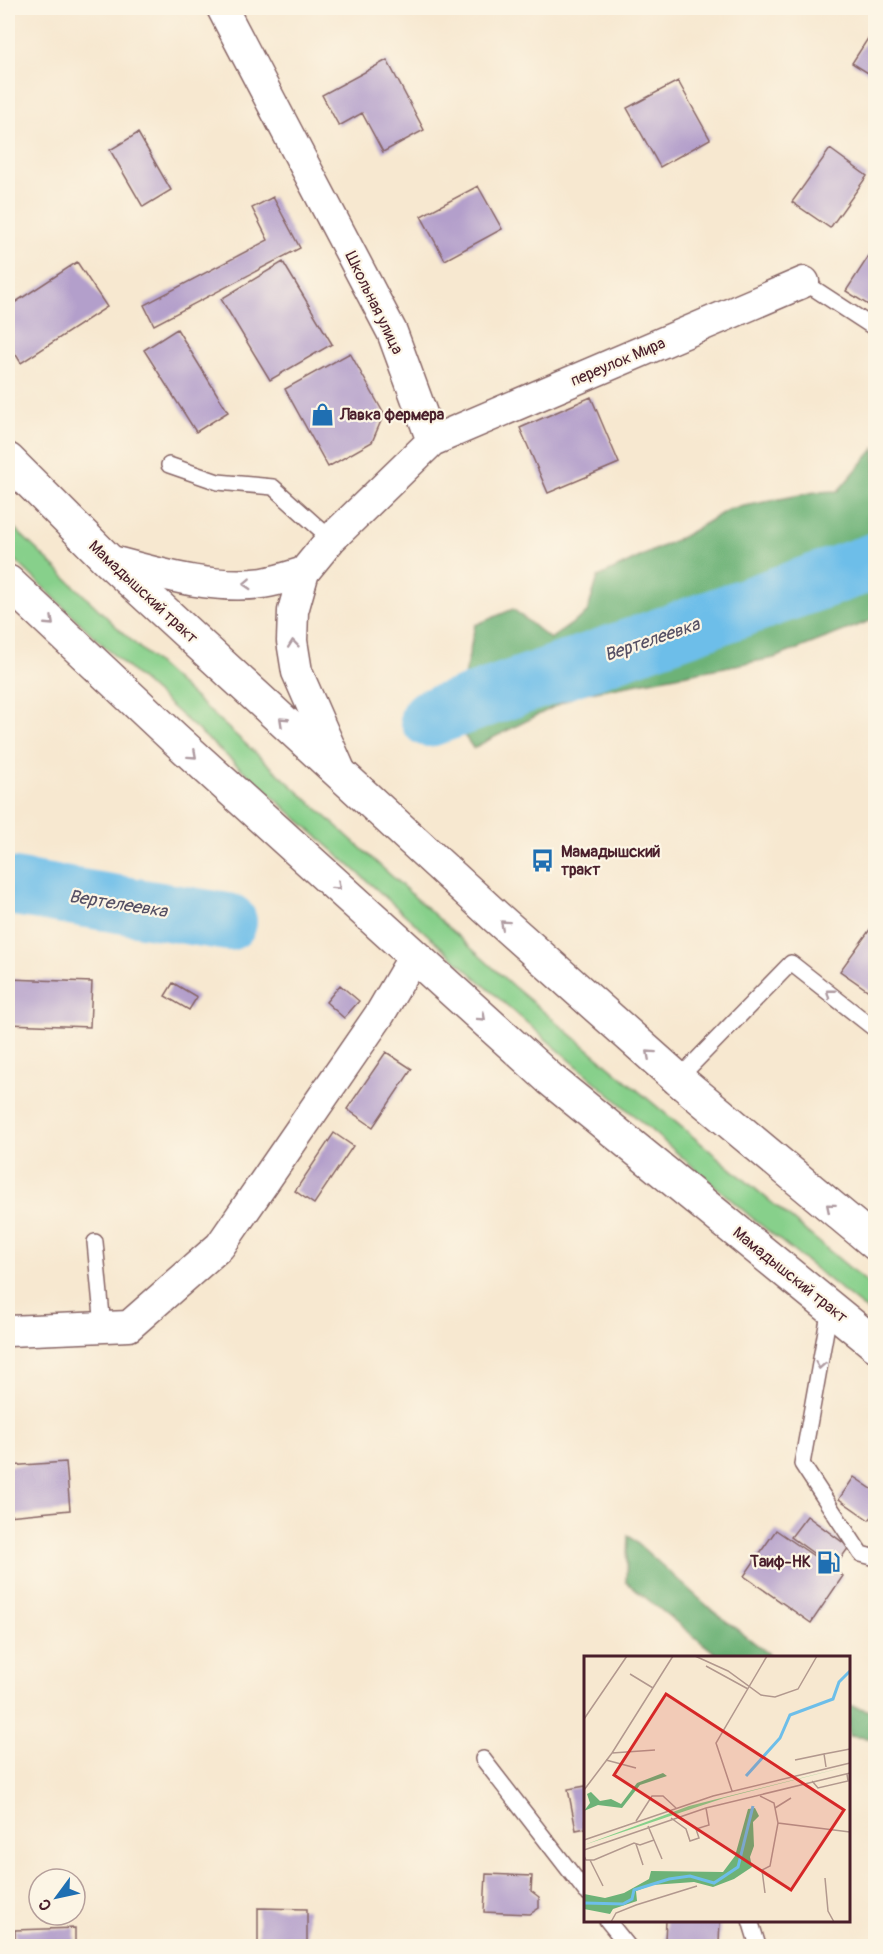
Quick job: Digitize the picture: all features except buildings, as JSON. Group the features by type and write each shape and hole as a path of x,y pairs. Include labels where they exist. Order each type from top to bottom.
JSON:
{"main road":[{"name":"Мамадышский тракт","path":"8,460 108,560 495,916 678,1079 876,1244"},
{"name":"Мамадышский тракт","path":"8,582 173,737 550,1079 876,1345"}],"street":[{"name":"Школьная улица","path":"222,8 392,332 432,441"},
{"name":"переулок Мира","path":"432,441 804,282"},
{"path":"343,777 297,672 292,641 293,611 304,572 331,540 432,441"},
{"path":"108,560 188,580 225,585 264,583 304,572"},
{"path":"8,1330 116,1327 220,1246 380,1014 414,956"}],"lane":[{"path":"804,282 876,329"},
{"path":"169,465 218,482 273,487 331,540"},
{"path":"678,1079 791,963 876,1030"},
{"path":"95,1242 116,1327"},
{"path":"830,1308 802,1464 861,1554 876,1558"},
{"path":"483,1759 584,1889"},
{"path":"608,1921 628,1947"},
{"path":"750,1921 758,1947"}],"green space":[{"path":"875,448 875,619 774,658 579,694 473,748 437,697 463,685 475,625 513,609 550,639 587,613 598,577 684,536 729,509 815,492 838,491"},
{"path":"8,522 121,631 513,986 875,1289 875,1317 751,1217 503,1002 109,651 8,553"},
{"path":"628,1535 713,1611 772,1656 719,1656 626,1582"},
{"path":"850,1706 875,1712 875,1739 850,1736"}],"waterway":[{"name":"Вертелеевка","path":"429,718 876,561"},
{"name":"Вертелеевка","path":"8,886 228,922"}],"place":[{"name":"Лавка фермера","path":"322,415"},
{"name":"Мамадышский тракт","path":"543,861"},
{"name":"Таиф-НК","path":"829,1562"}]}
